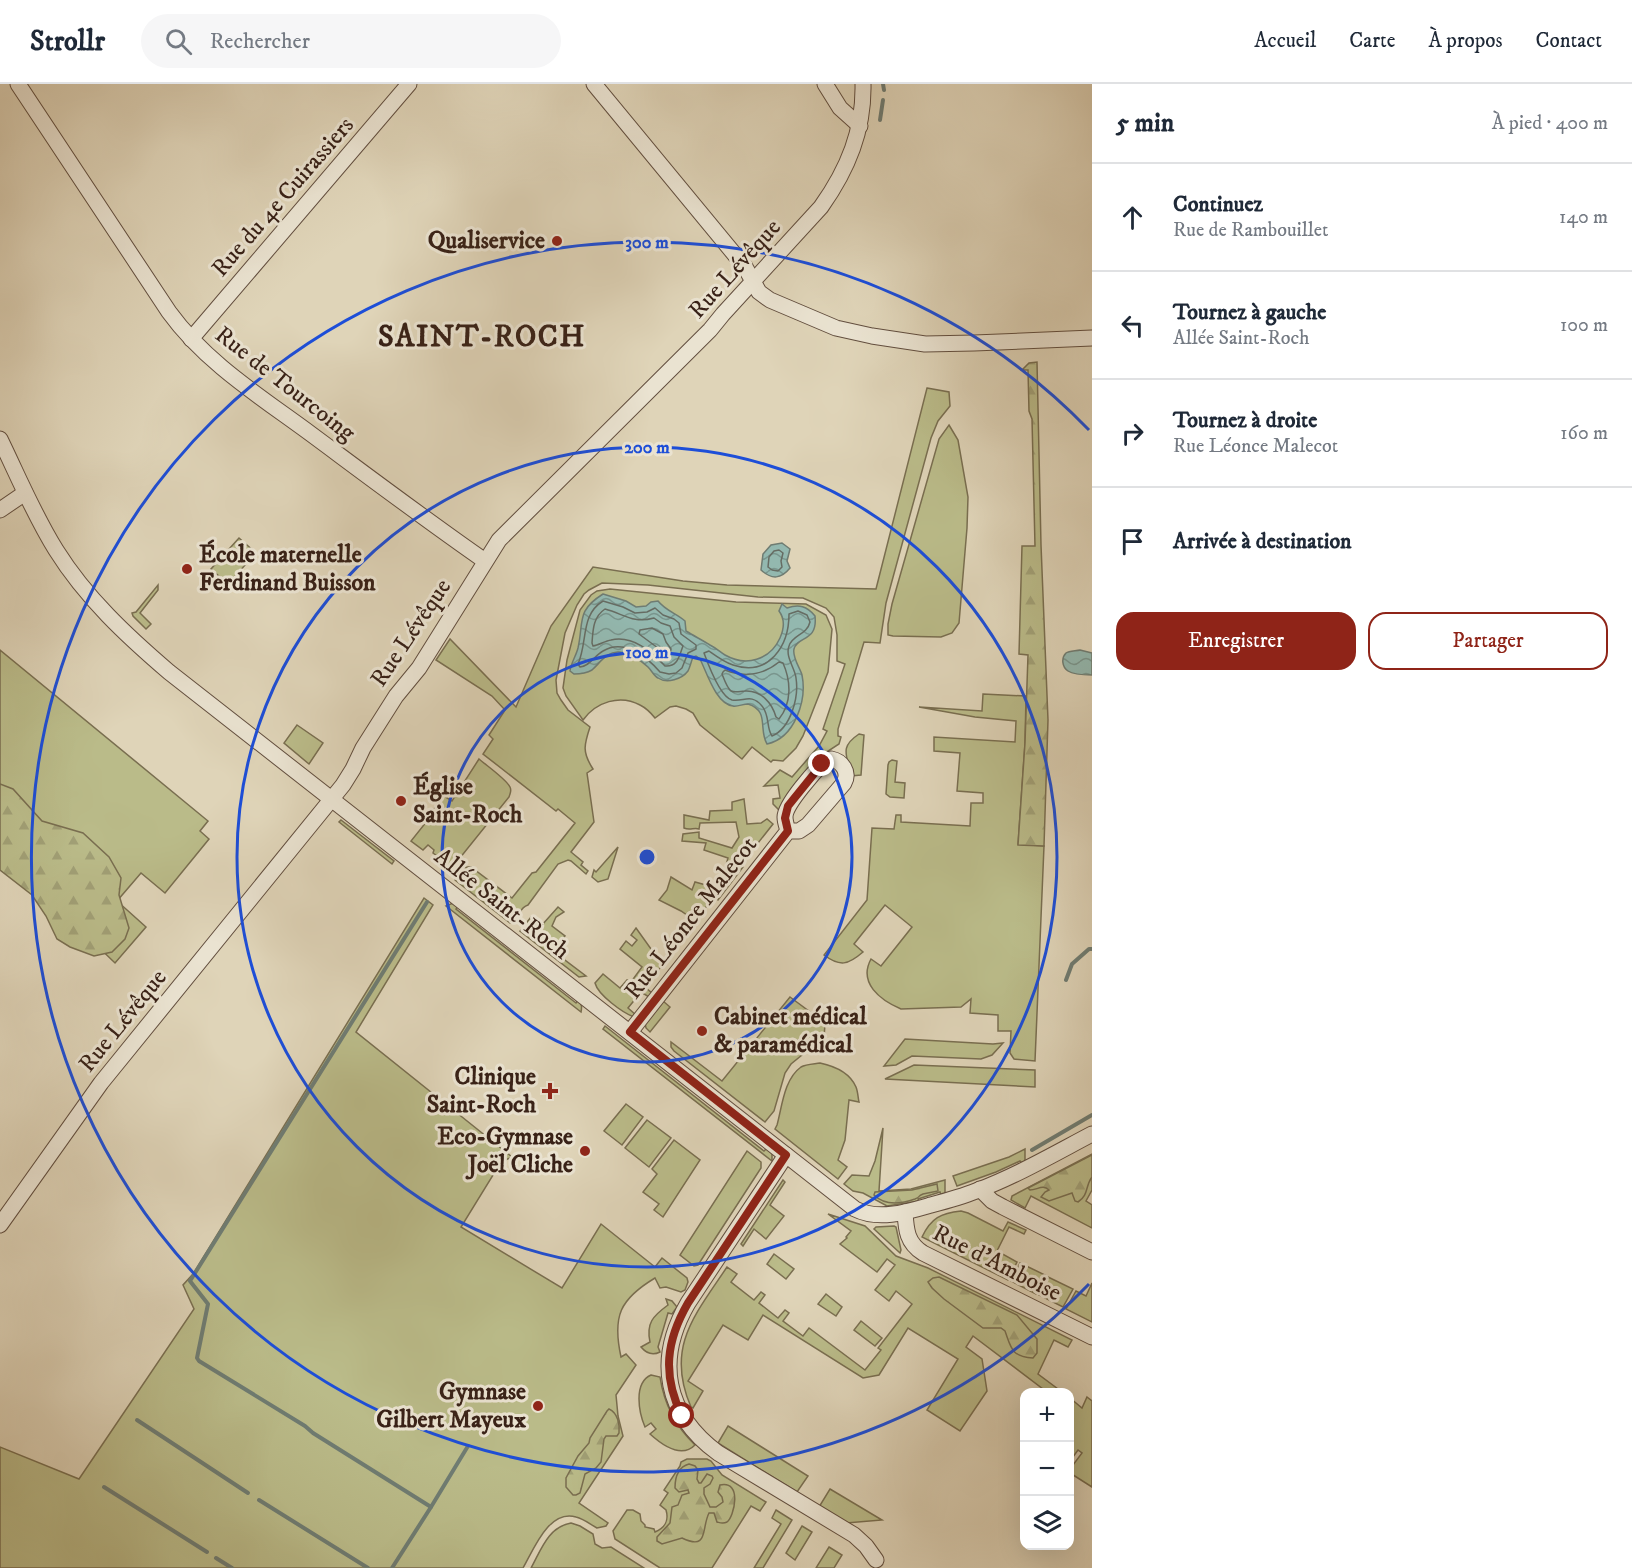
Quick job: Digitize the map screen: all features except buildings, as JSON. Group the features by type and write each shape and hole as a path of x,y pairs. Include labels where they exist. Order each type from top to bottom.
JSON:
{"street":[{"name":"Rue de Tourcoing","path":"18,84 164,305 191,339 241,383 485,561"},
{"name":"Rue du 4e Cuirassiers","path":"191,339 409,84"},
{"path":"594,84 745,267 759,292 770,300 836,328 925,344 1092,338"},
{"path":"825,84 840,108 860,126"},
{"name":"Rue Lévêque","path":"0,1225 101,1083 351,773 363,748 400,690 419,668 485,561 507,531 707,334 810,220 832,192 848,161 860,126 863,84"},
{"name":"Allée Saint-Roch","path":"0,439 25,493 64,562 89,595 123,631 169,672 847,1203 862,1212 878,1215 905,1212 956,1198 1017,1173 1092,1134"},
{"path":"0,510 25,493"},
{"name":"Rue Léonce Malecot","path":"831,759 843,765 847,773 844,783 808,825 799,831 788,831 785,818 791,801 826,760 831,759"},
{"name":"Rue Léonce Malecot","path":"630,1032 788,831"},
{"path":"786,1155 679,1319 672,1337 669,1357 672,1390 682,1416 706,1444 854,1535 876,1560"},
{"path":"981,1189 992,1201 1003,1208 1092,1252"},
{"name":"Rue d'Amboise","path":"905,1212 908,1236 917,1250 1092,1337"}],"green space":[{"path":"1037,362 1048,720 1044,846 1018,845 1028,655 1019,654 1022,546 1035,546 1032,419 1029,411 1028,370 1022,370 1029,363"},
{"path":"927,388 949,392 950,406 938,421 931,438 886,603 880,643 864,642 838,729 838,736 841,737 839,744 825,753 781,812 773,804 773,799 780,798 778,785 764,786 780,770 792,777 819,746 827,731 823,729 845,664 837,661 834,617 826,608 803,598 758,597 648,585 602,583 584,594 577,605 565,633 556,680 557,693 568,710 590,727 585,748 593,769 587,773 594,822 571,852 583,862 581,865 588,871 586,874 568,860 558,864 528,905 510,923 455,880 461,870 471,867 512,898 575,823 558,809 556,811 483,754 493,739 489,735 505,710 492,696 436,660 450,639 516,707 551,626 593,567 683,581 727,585 876,589"},
{"path":"949,425 958,440 968,497 959,623 952,633 941,637 888,635 892,604 939,439"},
{"path":"239,538 256,553 228,584 211,569"},
{"path":"158,585 158,590 140,613 151,624 146,629 132,613 136,612"},
{"path":"610,589 736,602 806,604 826,615 832,629 828,672 796,748 783,761 773,760 771,762 752,747 742,759 700,725 693,713 676,706 670,707 655,718 640,705 617,700 601,704 583,720 563,688 567,660 580,610 591,595 597,591"},
{"path":"0,650 208,821 200,831 209,839 165,893 141,873 117,901 146,927 115,963 0,852"},
{"path":"983,694 1026,696 1018,844 1044,846 1035,1061 1014,1059 1010,1053 1011,1031 998,1031 998,1015 970,1013 971,999 961,1007 901,1009 886,1001 873,990 867,976 871,959 881,966 912,927 885,905 854,944 863,952 853,960 844,963 839,963 824,955 867,900 872,828 894,829 896,815 901,815 901,822 970,826 971,803 983,803 983,793 957,791 960,753 934,751 934,737 1015,742 1016,721 975,717 919,707 982,711"},
{"path":"297,725 323,743 309,764 284,743"},
{"path":"859,734 864,735 861,775 851,776 846,748"},
{"path":"479,759 505,780 511,792 451,869 438,862 440,858 428,845 423,850 411,841 427,821 431,824 439,814 434,809 444,796 452,801"},
{"path":"892,760 897,761 895,782 905,783 904,798 890,797 886,794 888,765"},
{"path":"0,784 13,789 42,821 83,833 109,857 121,878 119,895 129,928 125,939 112,952 94,956 70,947 57,939 32,895 0,870"},
{"path":"744,799 747,824 761,823 767,819 773,824 743,862 743,867 718,900 714,897 698,917 697,922 659,900 667,890 671,877 692,890 695,882 720,889 729,866 726,865 728,858 704,850 706,843 682,841 683,834 699,832 699,838 732,848 739,837 736,822 700,823 699,829 688,829 684,828 684,815 709,820 710,811 732,810 732,802"},
{"path":"341,820 394,861 392,864 339,822"},
{"path":"618,847 608,879 598,882 592,877 594,870 596,872"},
{"path":"424,898 433,905 356,1032 512,1157 501,1162 461,1227 562,1288 601,1224 655,1267 662,1258 687,1278 685,1290 681,1292 666,1287 660,1288 655,1278 634,1293 626,1301 622,1310 618,1330 621,1357 626,1354 636,1365 616,1395 623,1436 579,1503 608,1523 606,1526 597,1528 576,1517 566,1516 558,1519 537,1541 523,1568 0,1568 0,1447 79,1479 194,1309 183,1285 193,1274"},
{"path":"453,903 458,906 456,909 576,1003 578,1000 581,1012 446,906"},
{"path":"558,907 564,912 556,917 552,926 565,936 561,941 565,944 557,954 586,976 579,977 520,931 531,917 542,925"},
{"path":"636,928 651,949 660,956 658,959 663,964 646,986 640,982 638,984 645,991 647,989 652,993 649,997 641,992 628,1008 636,1015 634,1017 612,1003 601,993 595,983 603,974 620,988 627,980 631,982 642,967 620,949 626,941 632,946 637,940 631,935"},
{"path":"790,997 825,1023 824,1039 798,1040 802,1055 791,1064 785,1073 774,1111 765,1122 671,1047 671,1042 722,1081"},
{"path":"663,1001 670,1007 650,1032 645,1023"},
{"path":"605,1026 764,1151 767,1148 772,1153 772,1161 603,1029"},
{"path":"905,1039 1003,1043 992,1055 981,1059 912,1056 896,1065 884,1066"},
{"path":"820,1063 836,1068 850,1078 856,1087 859,1102 849,1100 845,1140 838,1160 847,1167 838,1179 775,1129 784,1094 795,1072 801,1067"},
{"path":"914,1065 1035,1070 1035,1087 885,1079"},
{"path":"626,1104 643,1117 622,1145 604,1131"},
{"path":"647,1120 671,1138 649,1167 625,1148"},
{"path":"883,1128 879,1191 911,1189 945,1180 945,1194 941,1195 940,1192 918,1199 919,1201 887,1206 863,1193 853,1191 844,1184 852,1175 869,1176"},
{"path":"674,1140 700,1160 663,1217 654,1210 659,1204 643,1192 657,1174 652,1169"},
{"path":"1025,1149 1025,1161 1022,1163 1020,1161 957,1186 953,1176 1009,1157"},
{"path":"747,1151 761,1162 761,1168 698,1265 694,1266 680,1255"},
{"path":"1092,1154 1092,1190 1086,1201 1092,1205 1092,1228 1031,1196 1025,1208 1011,1200 1012,1196"},
{"path":"1092,1155 1092,1177 1084,1196 1078,1202 1075,1201 1072,1193 1049,1201 1041,1197 1049,1190 1047,1188 1030,1190 1028,1188"},
{"path":"783,1180 785,1182 770,1205 784,1216 766,1239 754,1229 743,1246 741,1244"},
{"path":"937,1184 938,1191 904,1202 883,1201 874,1195 875,1192 912,1190"},
{"path":"961,1211 1003,1231 1008,1222 1026,1230 1024,1234 1009,1227 997,1251 1017,1262 1008,1280 922,1237 929,1225 937,1218"},
{"path":"828,1214 865,1226 896,1256 928,1268 1072,1340 1068,1347 1054,1340 1038,1374 1057,1388 1042,1388 973,1336 966,1347 982,1359 987,1391 960,1431 927,1410 958,1359 908,1328 879,1375 863,1378 763,1315 748,1340 723,1325 688,1381 703,1391 693,1408 691,1407 681,1367 687,1332 727,1267 737,1274 731,1282 754,1300 761,1292 765,1295 759,1303 778,1318 785,1310 789,1313 783,1321 803,1336 809,1328 865,1370 881,1350 878,1348 912,1304 896,1291 889,1301 875,1290 895,1265 887,1259 877,1272 840,1244 851,1231"},
{"path":"896,1227 900,1253 874,1229"},
{"path":"774,1254 794,1269 786,1279 767,1264"},
{"path":"1020,1263 1045,1275 1036,1294 1011,1281"},
{"path":"939,1277 1017,1315 1037,1339 1037,1353 1033,1358 1016,1353 1005,1331 1001,1328 983,1328 944,1299 928,1282"},
{"path":"1048,1277 1073,1289 1063,1307 1039,1295"},
{"path":"1092,1283 1092,1322 1066,1309 1076,1291 1086,1296"},
{"path":"826,1294 842,1307 836,1316 818,1304"},
{"path":"666,1299 672,1301 677,1307 672,1314 668,1313 658,1347 660,1352 649,1353 641,1347 650,1342 650,1325 658,1313 668,1305"},
{"path":"861,1321 882,1338 875,1346 854,1330"},
{"path":"651,1375 660,1377 664,1396 672,1414 695,1445 689,1449 684,1451 665,1446 650,1434 656,1429 651,1423 645,1427 639,1399 645,1379"},
{"path":"1087,1397 1092,1401 1092,1487 1074,1476 1074,1464 1082,1453 1078,1450 1074,1456 1074,1401 1082,1408"},
{"path":"609,1409 618,1420 619,1433 617,1436 606,1436 601,1462 585,1474 580,1493 573,1495 566,1487 566,1478"},
{"path":"728,1426 808,1476 797,1492 718,1443"},
{"path":"687,1459 711,1461 722,1475 766,1502 760,1511 751,1506 712,1568 660,1568 615,1539 613,1531 627,1510 640,1514 645,1527 654,1529 655,1532 661,1528 667,1517 666,1510 660,1505 668,1493 664,1490 681,1462"},
{"path":"689,1464 698,1470 699,1483 707,1474 713,1478 704,1488 704,1494 710,1507 716,1507 723,1502 718,1492 720,1485 732,1488 735,1500 730,1519 727,1522 717,1522 714,1513 709,1513 700,1540 696,1542 682,1538 662,1544 657,1541 657,1537 670,1523 672,1507 678,1505 682,1495 689,1493 688,1490 679,1492 675,1488 678,1473"},
{"path":"830,1489 882,1520 846,1523 819,1507"},
{"path":"776,1510 792,1520 763,1568 754,1568 781,1524 772,1518"},
{"path":"571,1523 593,1534 595,1544 602,1548 611,1547 644,1568 531,1568 551,1534 563,1525"},
{"path":"802,1526 812,1532 795,1560 786,1553"},
{"path":"829,1547 842,1555 834,1568 816,1568"}],"water":[{"path":"782,543 790,549 787,561 790,568 780,576 773,577 761,570 763,554 771,545"},
{"path":"603,594 626,601 636,607 658,601 685,621 686,631 733,659 749,661 764,656 776,646 783,628 779,611 782,604 787,608 799,606 809,610 815,616 813,630 794,649 802,675 803,695 792,726 777,740 767,744 759,711 748,704 733,706 722,700 700,659 696,656 693,657 685,674 670,681 658,678 638,659 619,652 607,655 590,671 574,674 570,671 571,665 578,648 585,611 594,600"},
{"path":"1080,650 1092,653 1092,675 1073,673 1063,665 1066,653"}],"waterway":[{"path":"883,84 884,90"},
{"path":"880,120 883,100"},
{"path":"427,902 190,1281 208,1304 197,1358 199,1361 431,1507 468,1446"},
{"path":"1066,980 1072,964 1092,949"},
{"path":"1032,1150 1092,1115"},
{"path":"137,1420 248,1493"},
{"path":"104,1487 207,1552"},
{"path":"259,1500 368,1568"},
{"path":"392,1568 431,1507"},
{"path":"216,1558 232,1568"}],"place":[{"name":"Qualiservice","path":"557,241"},
{"name":"École maternelle Ferdinand Buisson","path":"187,569"},
{"name":"Église Saint-Roch","path":"401,801"},
{"name":"Cabinet médical & paramédical","path":"702,1031"},
{"name":"Clinique Saint-Roch","path":"550,1091"},
{"name":"Eco-Gymnase Joël Cliche","path":"585,1151"},
{"name":"Gymnase Gilbert Mayeux","path":"538,1406"}],"district":[{"name":"SAINT-ROCH","path":"482,337"}],"route":[{"path":"682,1416 669,1376 670,1347 675,1328 688,1303 786,1155 630,1032 788,831 785,818 788,806 822,764"}]}
